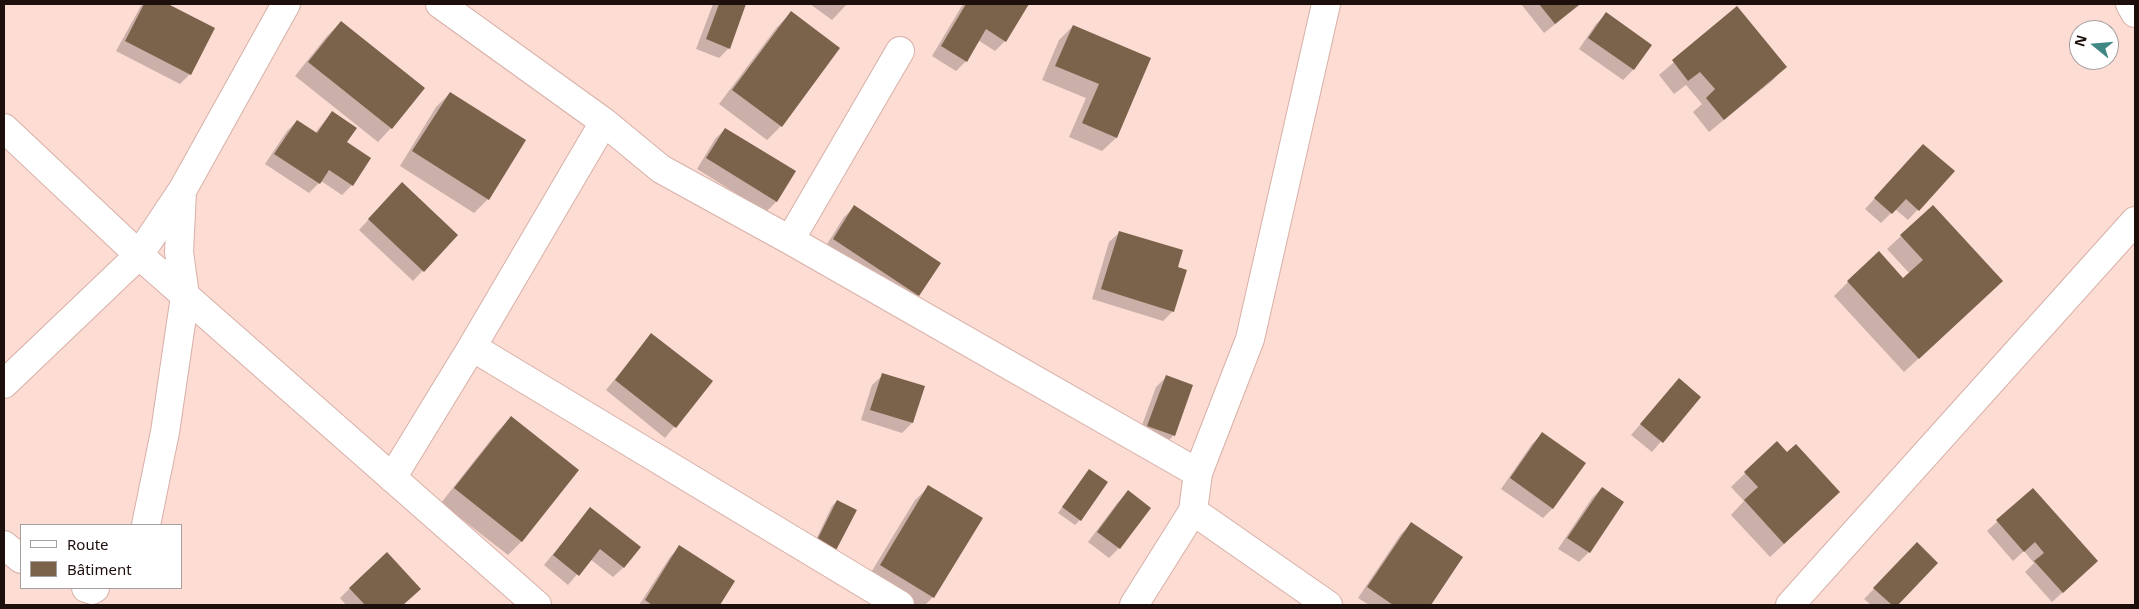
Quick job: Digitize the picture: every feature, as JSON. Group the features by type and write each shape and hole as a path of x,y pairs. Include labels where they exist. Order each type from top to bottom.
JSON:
{"street":[{"path":"4,384 139,255 182,189 286,4"},
{"path":"440,4 604,122 660,169 790,240 1198,473"},
{"path":"1134,605 1192,511 1198,473 1250,339 1326,4"},
{"path":"2130,4 2135,13"},
{"path":"790,240 900,50"},
{"path":"392,478 472,347 604,122"},
{"path":"4,128 139,255 537,605"},
{"path":"146,524 165,432 185,296 179,252 182,189"},
{"path":"1790,605 2135,220"},
{"path":"472,347 900,605"},
{"path":"1192,511 1328,605"},
{"path":"4,545 20,559"}],"building":[{"path":"144,4 168,4 215,28 191,75 125,41"},
{"path":"719,4 746,4 730,49 706,39"},
{"path":"966,4 1029,4 1006,42 986,29 967,62 941,46"},
{"path":"1539,4 1580,4 1555,24"},
{"path":"1737,6 1787,67 1724,120 1706,98 1715,89 1700,72 1688,81 1672,60"},
{"path":"791,11 840,48 782,127 732,90"},
{"path":"1606,12 1652,45 1634,70 1588,38"},
{"path":"341,21 425,88 392,129 308,62"},
{"path":"1073,25 1151,58 1117,138 1082,123 1099,84 1055,66"},
{"path":"450,92 526,140 489,200 412,151"},
{"path":"332,111 357,128 347,142 371,158 353,186 329,170 320,184 274,154 297,120 317,133"},
{"path":"725,128 796,171 777,202 706,158"},
{"path":"1923,144 1955,171 1919,211 1906,199 1892,214 1874,198"},
{"path":"402,182 458,235 424,272 368,219"},
{"path":"854,205 941,263 919,296 833,239"},
{"path":"1933,205 2003,281 1919,359 1847,281 1879,251 1903,278 1923,260 1900,235"},
{"path":"1119,231 1183,250 1178,267 1187,270 1174,312 1101,289"},
{"path":"651,333 713,381 676,428 615,380"},
{"path":"882,373 925,386 913,423 870,410"},
{"path":"1166,375 1193,385 1175,436 1147,426"},
{"path":"1679,378 1701,397 1663,443 1640,424"},
{"path":"511,416 579,470 522,542 454,488"},
{"path":"1542,432 1586,463 1553,509 1510,478"},
{"path":"1777,441 1787,452 1796,444 1840,492 1784,544 1744,500 1758,487 1744,472"},
{"path":"1089,469 1108,482 1081,521 1062,507"},
{"path":"928,485 983,518 934,598 880,565"},
{"path":"1602,487 1624,502 1590,553 1567,538"},
{"path":"2033,488 2098,561 2063,593 2034,561 2044,553 2035,542 2024,552 1996,520"},
{"path":"1128,490 1151,508 1120,549 1097,532"},
{"path":"837,500 857,510 833,556 814,546"},
{"path":"590,507 641,547 624,568 600,549 579,576 553,555"},
{"path":"1411,522 1463,557 1431,605 1393,605 1367,587"},
{"path":"1917,542 1938,563 1898,605 1892,605 1873,588"},
{"path":"679,545 735,581 720,605 652,605 645,600"},
{"path":"387,552 421,589 403,605 365,605 349,588"}]}
